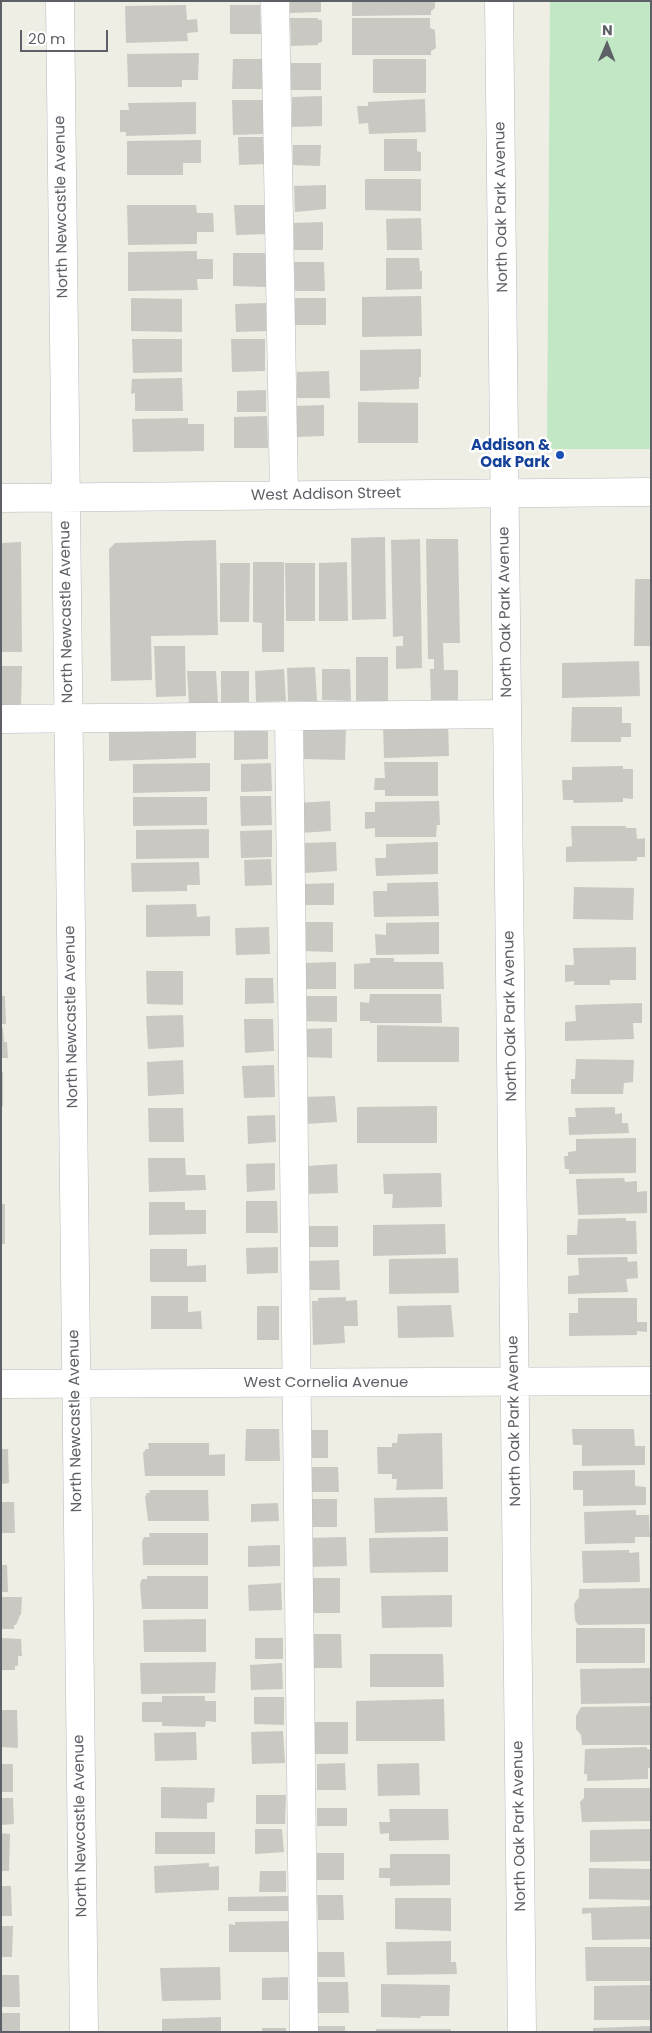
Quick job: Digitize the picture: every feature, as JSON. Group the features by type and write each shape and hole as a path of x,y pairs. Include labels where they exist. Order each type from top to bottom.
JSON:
{"street":[{"name":"North Newcastle Avenue","path":"60,1 84,2032"},
{"path":"275,1 284,495"},
{"name":"North Oak Park Avenue","path":"499,1 522,2032"},
{"name":"West Addison Street","path":"1,498 651,492"},
{"path":"1,719 507,714"},
{"path":"289,716 304,2032"},
{"name":"West Cornelia Avenue","path":"1,1384 651,1381"}],"green space":[{"path":"550,1 651,1 651,449 547,449"}],"building":[{"path":"290,1 321,1 321,12 290,13"},
{"path":"352,1 435,1 435,8 431,11 431,15 352,16"},
{"path":"186,5 187,20 197,19 198,32 187,33 188,41 126,43 125,6"},
{"path":"230,5 260,5 261,34 230,34"},
{"path":"290,18 318,18 318,20 322,20 322,42 318,43 318,45 291,46"},
{"path":"352,18 430,18 430,28 435,30 436,48 431,51 431,55 352,55"},
{"path":"199,53 198,80 182,80 182,87 128,87 127,54"},
{"path":"233,59 263,59 263,89 232,89"},
{"path":"373,59 426,59 426,93 373,93"},
{"path":"291,63 321,63 321,90 291,90"},
{"path":"322,96 322,126 292,127 292,97"},
{"path":"425,99 426,132 369,134 368,123 359,124 357,106 368,106 368,102"},
{"path":"232,100 264,100 265,134 233,135"},
{"path":"196,102 196,134 126,136 126,132 120,132 120,110 129,110 128,103"},
{"path":"238,137 266,137 266,164 239,165"},
{"path":"384,139 417,139 417,151 421,152 421,171 384,171"},
{"path":"201,140 201,163 183,163 183,175 127,175 127,141"},
{"path":"293,145 321,145 320,166 293,165"},
{"path":"365,179 421,179 421,211 365,210"},
{"path":"326,185 326,209 295,212 294,186"},
{"path":"127,205 196,205 197,213 213,213 214,232 197,232 197,244 128,245"},
{"path":"234,205 265,205 267,234 236,235"},
{"path":"421,218 422,250 387,250 386,219"},
{"path":"323,222 323,250 294,250 294,223"},
{"path":"197,251 197,259 213,259 213,279 197,279 198,290 128,291 128,252"},
{"path":"233,253 266,253 266,287 233,286"},
{"path":"386,258 419,258 420,271 422,271 422,289 386,290"},
{"path":"294,262 324,262 325,291 295,291"},
{"path":"421,296 422,336 362,337 362,297"},
{"path":"131,298 182,299 182,332 131,331"},
{"path":"294,298 326,298 326,325 294,325"},
{"path":"266,303 266,331 236,332 235,304"},
{"path":"132,339 182,339 182,372 133,373"},
{"path":"231,339 265,339 265,371 232,372"},
{"path":"421,349 419,389 360,391 360,350"},
{"path":"329,371 330,398 297,398 297,372"},
{"path":"182,378 183,411 135,411 135,393 131,394 132,379"},
{"path":"266,390 266,412 237,412 237,391"},
{"path":"358,402 418,403 418,443 358,443"},
{"path":"324,405 324,436 295,437 294,406"},
{"path":"267,416 268,448 234,448 234,417"},
{"path":"188,418 188,424 204,424 204,451 133,452 132,419"},
{"path":"385,537 386,619 352,620 351,538"},
{"path":"420,539 422,668 396,669 396,646 403,646 403,636 393,637 391,540"},
{"path":"426,539 458,539 460,643 443,643 444,670 458,670 458,700 431,700 430,669 434,669 434,659 428,659"},
{"path":"216,540 218,635 151,636 152,680 111,681 109,549 115,543"},
{"path":"21,542 22,652 1,652 1,543"},
{"path":"253,562 284,562 284,652 262,652 262,623 253,622"},
{"path":"347,562 348,621 319,621 319,563"},
{"path":"220,563 250,563 249,622 220,622"},
{"path":"285,563 315,563 315,621 286,621"},
{"path":"635,579 651,579 651,646 634,646"},
{"path":"154,646 185,646 186,696 156,697"},
{"path":"356,657 388,657 388,703 356,703"},
{"path":"639,661 640,696 562,698 562,663"},
{"path":"1,666 22,666 21,708 1,708"},
{"path":"315,667 317,701 288,701 287,668"},
{"path":"284,669 286,701 256,702 255,671"},
{"path":"322,669 350,669 351,701 322,700"},
{"path":"187,671 216,671 218,703 189,703"},
{"path":"221,671 249,671 249,703 221,703"},
{"path":"572,707 622,707 622,723 631,723 631,737 621,737 621,742 571,742"},
{"path":"448,724 449,756 384,758 383,726"},
{"path":"196,727 196,758 109,761 109,730"},
{"path":"303,728 346,729 345,760 302,759"},
{"path":"234,730 268,730 268,759 234,760"},
{"path":"384,762 438,762 438,796 385,796 385,790 374,790 375,778 385,778"},
{"path":"210,763 210,791 133,793 133,764"},
{"path":"271,763 272,791 241,792 241,764"},
{"path":"623,766 623,769 633,769 633,799 623,798 623,802 574,803 573,800 563,800 562,780 572,780 572,767"},
{"path":"240,796 271,796 272,825 241,826"},
{"path":"133,797 207,797 207,825 133,826"},
{"path":"330,801 331,831 300,833 298,803"},
{"path":"439,801 440,825 437,825 436,837 375,837 375,828 365,829 365,812 375,812 375,802"},
{"path":"571,826 626,826 626,828 636,828 637,839 645,838 645,857 637,857 637,861 566,862 566,847 572,846"},
{"path":"209,829 209,858 136,859 136,830"},
{"path":"272,830 272,857 241,858 240,831"},
{"path":"336,842 337,871 305,873 304,843"},
{"path":"438,842 438,874 376,876 375,858 386,858 386,844"},
{"path":"271,859 272,885 245,886 244,860"},
{"path":"199,862 200,885 187,885 187,891 132,892 131,863"},
{"path":"438,882 439,916 374,917 373,891 387,891 387,883"},
{"path":"334,883 334,905 304,905 304,884"},
{"path":"574,887 634,888 633,920 573,919"},
{"path":"196,904 197,917 210,916 210,936 146,937 146,905"},
{"path":"302,922 333,922 333,952 302,951"},
{"path":"439,922 439,954 376,955 375,934 386,935 386,923"},
{"path":"269,927 270,954 236,955 235,928"},
{"path":"636,947 636,980 610,980 610,985 574,985 574,981 565,982 565,965 574,965 573,948"},
{"path":"370,958 394,958 394,962 443,962 444,989 354,989 354,964 370,963"},
{"path":"336,962 336,989 304,989 304,963"},
{"path":"146,971 183,971 183,1005 147,1004"},
{"path":"245,978 273,978 274,1003 245,1004"},
{"path":"370,994 441,994 442,1023 370,1023 370,1021 360,1021 360,1002 369,1003"},
{"path":"1,996 5,996 6,1024 1,1024"},
{"path":"302,996 337,996 337,1022 302,1021"},
{"path":"642,1003 642,1023 633,1023 634,1039 565,1041 565,1022 576,1021 575,1005"},
{"path":"183,1015 184,1047 148,1049 146,1016"},
{"path":"244,1019 273,1019 274,1051 245,1053"},
{"path":"377,1025 459,1027 459,1062 377,1062"},
{"path":"1,1028 3,1028 4,1042 7,1042 8,1058 1,1058"},
{"path":"332,1028 332,1058 303,1057 303,1029"},
{"path":"576,1059 634,1060 633,1082 624,1083 623,1094 571,1094 571,1079 575,1079"},
{"path":"183,1060 184,1094 148,1096 147,1062"},
{"path":"274,1065 275,1097 244,1098 242,1066"},
{"path":"1,1072 3,1072 3,1106 1,1107"},
{"path":"335,1096 337,1122 306,1124 304,1097"},
{"path":"437,1106 437,1143 357,1143 357,1107"},
{"path":"615,1107 615,1114 622,1113 622,1123 628,1123 629,1133 569,1135 568,1117 576,1117 575,1108"},
{"path":"148,1108 183,1108 184,1142 149,1142"},
{"path":"275,1115 276,1142 248,1144 247,1116"},
{"path":"636,1138 636,1173 569,1174 569,1169 565,1169 564,1156 568,1156 568,1152 576,1151 576,1139"},
{"path":"148,1158 185,1158 186,1175 205,1175 206,1190 149,1192"},
{"path":"275,1163 275,1190 247,1192 246,1164"},
{"path":"337,1164 338,1193 308,1194 307,1166"},
{"path":"441,1173 442,1207 392,1208 393,1194 384,1194 383,1174"},
{"path":"624,1178 625,1182 637,1181 637,1192 647,1191 647,1213 578,1215 576,1179"},
{"path":"246,1201 277,1201 278,1233 246,1233"},
{"path":"149,1202 185,1202 185,1210 206,1210 206,1234 149,1235"},
{"path":"1,1204 5,1204 5,1244 1,1244"},
{"path":"626,1218 626,1221 636,1221 637,1254 567,1255 567,1235 577,1235 578,1219"},
{"path":"445,1224 446,1254 373,1256 373,1225"},
{"path":"307,1226 338,1226 338,1247 308,1247"},
{"path":"278,1247 278,1273 247,1274 246,1248"},
{"path":"150,1249 187,1249 187,1266 206,1265 206,1282 150,1282"},
{"path":"627,1257 628,1262 637,1261 638,1278 626,1279 628,1292 568,1294 568,1276 579,1275 578,1258"},
{"path":"458,1258 459,1293 389,1294 389,1259"},
{"path":"339,1260 340,1290 309,1290 308,1261"},
{"path":"151,1296 188,1296 188,1312 201,1311 202,1329 151,1329"},
{"path":"346,1297 346,1301 357,1300 358,1326 344,1326 345,1343 313,1345 312,1301 318,1301 318,1298"},
{"path":"578,1298 637,1298 637,1322 647,1322 647,1332 637,1331 637,1335 569,1336 569,1313 578,1313"},
{"path":"451,1305 454,1337 398,1338 397,1306"},
{"path":"257,1306 279,1306 279,1340 257,1340"},
{"path":"246,1429 279,1429 280,1461 245,1461"},
{"path":"572,1429 634,1429 635,1446 645,1446 645,1465 582,1466 582,1445 573,1445"},
{"path":"308,1430 328,1430 328,1458 308,1458"},
{"path":"442,1433 443,1489 396,1490 397,1479 392,1479 392,1474 378,1474 377,1447 392,1447 392,1443 397,1443 398,1434"},
{"path":"148,1443 209,1443 209,1455 225,1454 225,1476 145,1476 143,1453 146,1449 149,1449"},
{"path":"1,1449 8,1449 9,1483 3,1484 1,1483"},
{"path":"307,1467 338,1467 339,1492 307,1492"},
{"path":"635,1470 635,1486 646,1487 646,1505 583,1506 583,1490 573,1490 573,1471"},
{"path":"149,1490 208,1490 209,1521 148,1521 145,1497 147,1493 150,1493"},
{"path":"447,1497 448,1531 375,1533 374,1498"},
{"path":"306,1499 337,1499 337,1527 306,1527"},
{"path":"1,1502 14,1502 15,1533 1,1533"},
{"path":"278,1503 279,1521 251,1522 251,1504"},
{"path":"636,1510 636,1515 649,1515 650,1537 635,1537 635,1543 585,1544 584,1512"},
{"path":"149,1533 208,1533 208,1565 143,1565 142,1542 144,1537 150,1537"},
{"path":"346,1537 347,1566 307,1567 306,1538"},
{"path":"448,1537 448,1572 370,1573 369,1538"},
{"path":"280,1545 280,1566 248,1567 248,1546"},
{"path":"629,1550 629,1553 639,1552 640,1582 583,1583 582,1551"},
{"path":"1,1565 7,1565 8,1592 1,1592"},
{"path":"147,1576 208,1576 208,1609 142,1609 140,1584 142,1579 147,1579"},
{"path":"309,1578 340,1578 340,1613 308,1613"},
{"path":"281,1583 282,1610 249,1611 248,1585"},
{"path":"651,1588 651,1624 578,1625 575,1620 574,1604 579,1597 579,1589"},
{"path":"452,1595 452,1627 382,1628 381,1596"},
{"path":"1,1597 22,1597 21,1615 16,1625 14,1625 14,1629 1,1629"},
{"path":"206,1619 206,1652 144,1652 143,1620"},
{"path":"576,1628 645,1628 645,1663 576,1663"},
{"path":"310,1634 341,1634 342,1668 311,1668"},
{"path":"1,1638 21,1639 22,1656 18,1656 18,1666 15,1666 15,1670 1,1670"},
{"path":"255,1638 283,1638 283,1659 255,1659"},
{"path":"370,1654 443,1654 444,1687 370,1687"},
{"path":"216,1662 215,1693 141,1694 140,1663"},
{"path":"282,1663 283,1689 251,1690 250,1665"},
{"path":"651,1668 651,1703 581,1704 580,1669"},
{"path":"162,1696 205,1696 205,1701 216,1701 216,1722 206,1721 205,1727 162,1726 162,1722 142,1722 142,1702 162,1702"},
{"path":"254,1697 284,1697 284,1725 254,1724"},
{"path":"444,1699 445,1741 356,1741 356,1701"},
{"path":"651,1706 651,1745 582,1745 581,1735 576,1729 576,1716 581,1707"},
{"path":"1,1710 17,1710 18,1748 1,1747"},
{"path":"315,1722 348,1722 348,1754 315,1754"},
{"path":"283,1731 285,1763 252,1764 251,1732"},
{"path":"196,1732 197,1760 155,1761 154,1733"},
{"path":"647,1747 647,1749 651,1750 651,1768 648,1768 648,1779 587,1781 587,1774 584,1774 585,1749"},
{"path":"345,1763 346,1790 317,1790 317,1764"},
{"path":"419,1763 420,1795 378,1796 377,1764"},
{"path":"1,1764 13,1764 13,1792 1,1792"},
{"path":"161,1787 215,1788 214,1802 207,1803 207,1819 161,1818"},
{"path":"584,1788 651,1788 651,1821 582,1822 580,1802 584,1798"},
{"path":"256,1795 286,1795 285,1824 256,1824"},
{"path":"1,1798 13,1798 14,1824 1,1825"},
{"path":"317,1808 347,1808 347,1826 317,1826"},
{"path":"389,1809 448,1809 449,1840 389,1841 389,1833 380,1834 379,1822 390,1822"},
{"path":"255,1829 282,1829 284,1852 255,1854"},
{"path":"651,1829 651,1861 590,1862 590,1830"},
{"path":"155,1832 215,1832 215,1854 155,1854"},
{"path":"1,1833 10,1834 9,1871 1,1871"},
{"path":"317,1853 344,1853 344,1880 317,1880"},
{"path":"390,1854 450,1854 450,1885 390,1886 390,1878 379,1878 379,1868 390,1868"},
{"path":"209,1863 209,1867 219,1866 219,1890 155,1893 154,1866"},
{"path":"589,1868 651,1869 651,1900 589,1899"},
{"path":"260,1871 286,1871 286,1892 259,1892"},
{"path":"1,1886 11,1886 12,1916 1,1916"},
{"path":"317,1895 343,1895 344,1920 318,1920"},
{"path":"289,1896 289,1911 228,1911 228,1897"},
{"path":"395,1898 451,1898 451,1931 395,1929"},
{"path":"651,1906 651,1939 592,1940 591,1913 582,1914 582,1908"},
{"path":"290,1921 290,1952 229,1952 229,1924 235,1925 235,1922"},
{"path":"1,1926 13,1926 12,1957 1,1957"},
{"path":"451,1941 451,1962 456,1962 457,1974 387,1975 386,1942"},
{"path":"585,1947 651,1947 651,1981 586,1981"},
{"path":"318,1952 344,1952 345,1977 317,1977"},
{"path":"220,1967 221,2000 162,2001 160,1968"},
{"path":"1,1975 19,1975 20,2007 1,2007"},
{"path":"288,1977 288,2000 262,2000 262,1978"},
{"path":"317,1982 348,1982 349,2013 318,2013"},
{"path":"381,1984 450,1985 449,2016 421,2016 420,2018 381,2017"},
{"path":"651,1985 651,2020 594,2020 594,1986"},
{"path":"1,2013 20,2013 20,2032 1,2032"},
{"path":"221,2017 221,2032 162,2032 162,2019"},
{"path":"318,2026 345,2026 345,2032 318,2032"},
{"path":"651,2026 651,2032 593,2032 593,2028"},
{"path":"262,2028 286,2028 286,2032 262,2032"},
{"path":"376,2029 451,2029 451,2032 376,2032"}],"place":[{"name":"Addison & Oak Park","path":"560,455"}]}
